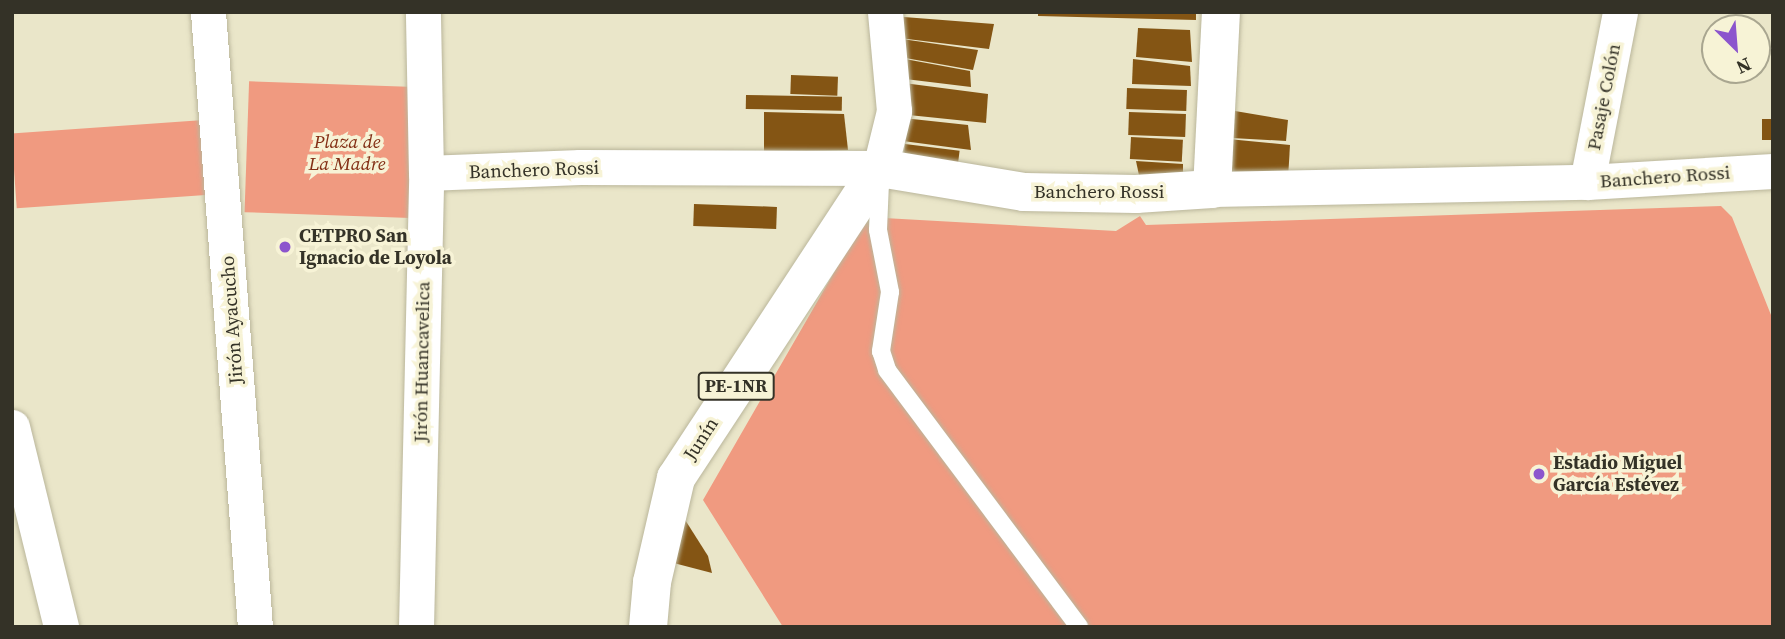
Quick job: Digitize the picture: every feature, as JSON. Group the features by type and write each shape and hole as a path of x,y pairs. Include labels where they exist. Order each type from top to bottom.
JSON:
{"main road":[{"path":"1212,189 1221,12"},
{"name":"Banchero Rossi","path":"880,168 1024,192 1136,194 1212,189"},
{"name":"Junín","path":"648,627 652,582 676,478 880,168"}],"street":[{"name":"Jirón Ayacucho","path":"208,12 255,627"},
{"name":"Jirón Huancavelica","path":"416,627 426,173 423,12"},
{"path":"880,168 894,111 885,12"},
{"name":"Pasaje Colón","path":"1587,182 1620,12"},
{"name":"Banchero Rossi","path":"426,173 580,167 880,168"},
{"name":"Banchero Rossi","path":"1212,189 1587,182 1773,171"},
{"path":"12,427 27,539 61,627"}],"lane":[{"path":"880,168 878,230 890,292 881,351 887,370 1079,627"}],"green space":[{"name":"Plaza de La Madre","path":"249,81 415,87 410,218 245,212"},
{"path":"218,119 223,194 17,208 12,133"},
{"path":"1721,206 1732,217 1773,320 1773,627 783,627 703,500 866,217 1116,231 1140,216 1146,225"}],"building":[{"path":"1038,12 1196,12 1196,20 1038,16"},
{"path":"891,16 994,24 989,49 891,37"},
{"path":"1138,28 1190,30 1192,62 1136,57"},
{"path":"895,38 978,50 973,70 894,56"},
{"path":"894,57 970,71 971,87 897,78"},
{"path":"1133,59 1190,66 1191,86 1132,84"},
{"path":"791,75 838,77 837,96 790,94"},
{"path":"896,82 988,94 986,123 899,114"},
{"path":"1127,88 1187,90 1186,111 1126,109"},
{"path":"746,95 842,97 842,111 746,109"},
{"path":"1235,111 1288,120 1286,141 1232,138"},
{"path":"764,112 844,114 848,150 764,152"},
{"path":"1129,112 1186,114 1185,137 1128,135"},
{"path":"903,118 968,125 971,150 903,141"},
{"path":"1762,119 1773,119 1773,140 1762,140"},
{"path":"1131,137 1183,140 1182,162 1130,159"},
{"path":"1228,139 1290,145 1288,179 1232,177"},
{"path":"905,144 960,151 958,168 903,161"},
{"path":"1136,161 1183,164 1183,180 1140,180"},
{"path":"694,204 777,207 776,229 693,226"},
{"path":"682,515 708,556 712,573 666,561"}],"place":[{"name":"CETPRO San Ignacio de Loyola","path":"285,247"},
{"name":"Estadio Miguel García Estévez","path":"1539,474"}]}
